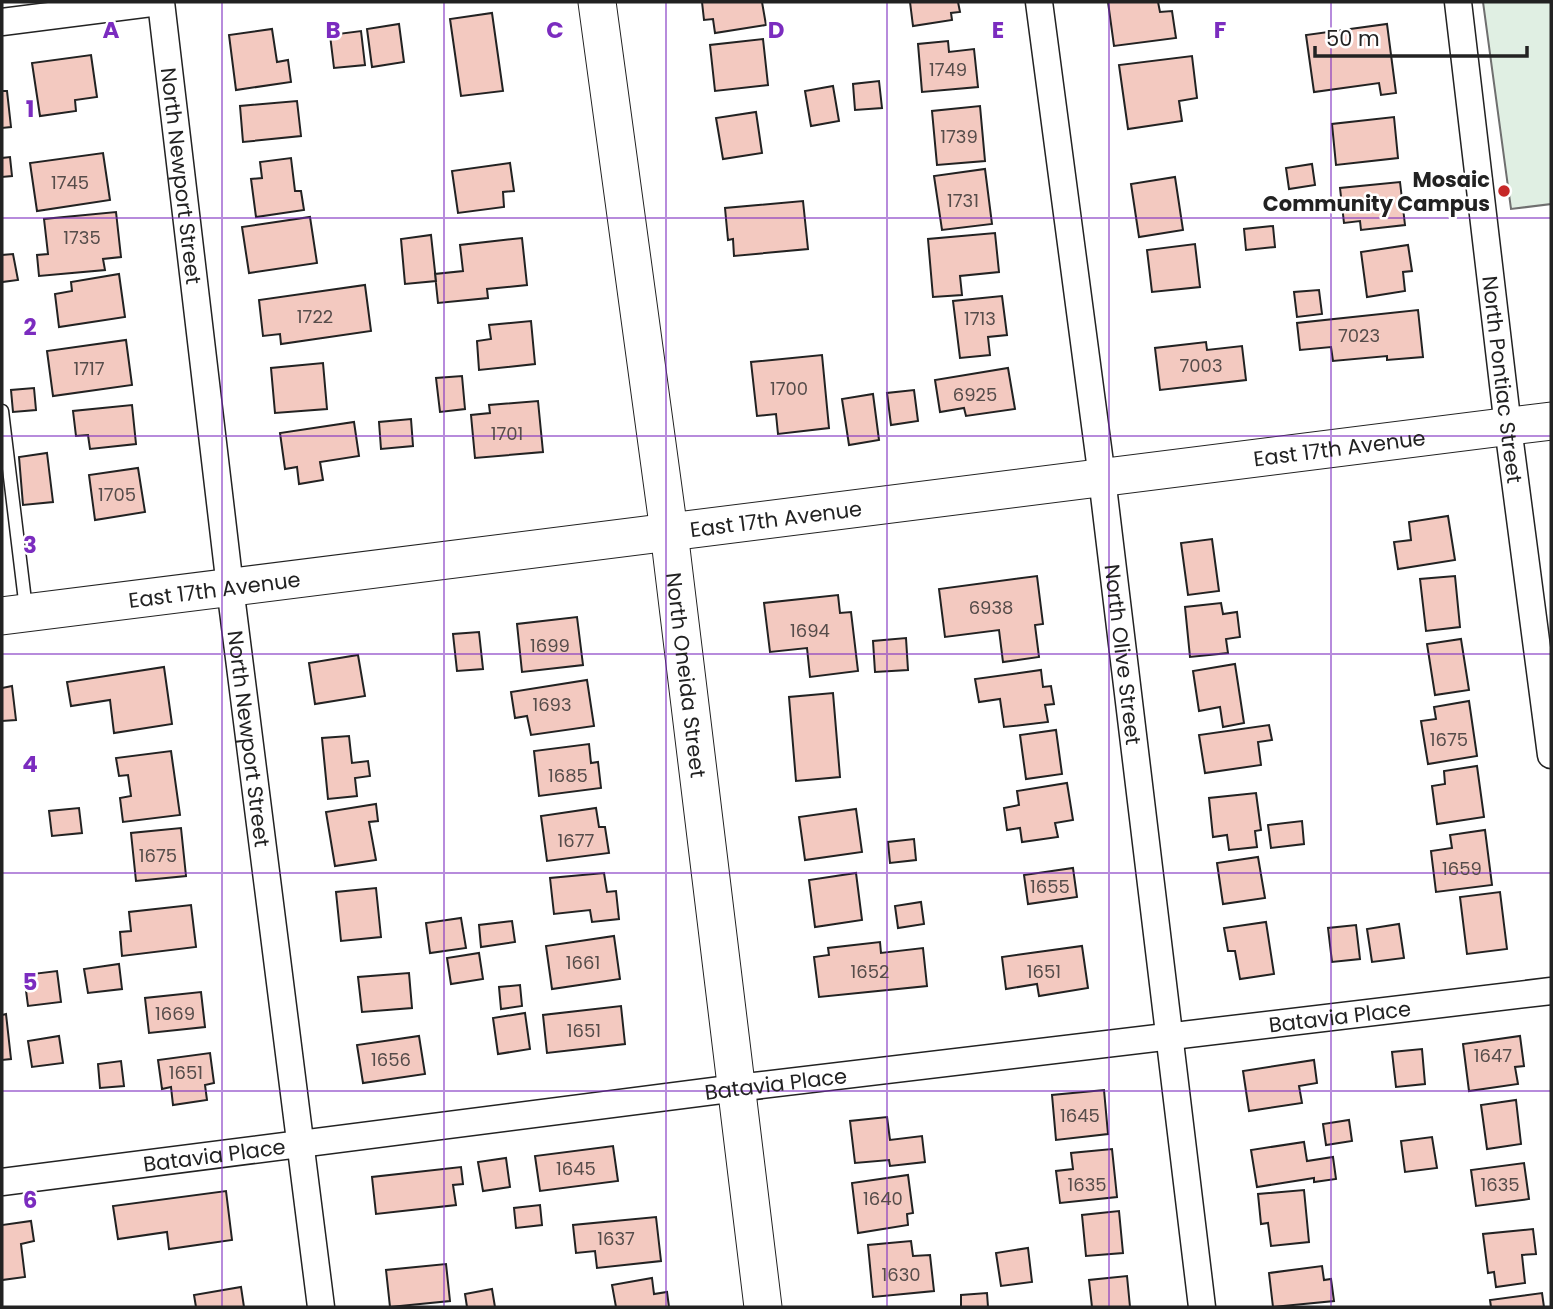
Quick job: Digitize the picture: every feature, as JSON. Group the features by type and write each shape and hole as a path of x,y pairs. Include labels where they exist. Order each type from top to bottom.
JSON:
{"street":[{"path":"2,22 160,2"},
{"name":"North Newport Street","path":"160,2 230,587 321,1307"},
{"name":"North Oneida Street","path":"597,2 668,531 763,1307"},
{"name":"North Olive Street","path":"1039,2 1102,478 1202,1307"},
{"name":"North Pontiac Street","path":"1458,2 1508,426 1551,755"},
{"name":"East 17th Avenue","path":"14,614 1551,421"},
{"name":"Batavia Place","path":"2,1182 737,1088 1551,991"}],"lane":[{"path":"2,411 14,614"}],"green space":[{"path":"1483,2 1551,2 1551,204 1511,209"}],"building":[{"path":"702,2 762,2 766,25 715,33 713,19 704,20"},
{"path":"910,2 958,2 960,12 951,13 952,20 913,26"},
{"path":"1108,2 1158,2 1160,12 1172,11 1176,38 1114,46"},
{"path":"492,13 503,91 461,96 450,19"},
{"path":"399,24 404,62 372,67 367,29"},
{"path":"1387,24 1396,93 1381,95 1379,83 1314,92 1306,35"},
{"path":"272,29 277,62 288,60 291,82 236,90 229,35"},
{"path":"361,31 365,65 334,68 330,35"},
{"path":"763,39 768,85 715,91 710,45"},
{"path":"948,41 949,52 974,49 978,87 922,92 918,44"},
{"path":"91,55 97,97 75,100 76,111 40,116 32,63"},
{"path":"1192,56 1197,98 1179,101 1182,121 1128,129 1119,65"},
{"path":"879,81 882,108 855,110 853,84"},
{"path":"833,86 839,121 811,126 805,91"},
{"path":"2,91 7,91 11,127 2,128"},
{"path":"297,101 301,136 243,142 240,106"},
{"path":"980,106 985,161 937,165 932,111"},
{"path":"756,112 762,153 723,159 716,118"},
{"path":"1394,117 1398,158 1336,165 1332,124"},
{"path":"103,153 110,200 37,211 30,163"},
{"path":"10,157 12,176 2,177 2,158"},
{"path":"291,158 295,191 301,191 304,210 256,217 251,179 262,178 260,162"},
{"path":"510,163 514,191 503,192 504,207 458,213 452,171"},
{"path":"1312,164 1315,185 1289,189 1286,168"},
{"path":"985,169 992,224 942,230 934,176"},
{"path":"1175,177 1183,230 1139,237 1131,184"},
{"path":"1400,182 1405,225 1361,230 1360,221 1344,223 1340,188"},
{"path":"803,201 808,249 734,256 733,239 728,240 725,208"},
{"path":"116,212 121,257 103,259 105,270 39,276 37,255 48,254 44,219"},
{"path":"310,217 317,263 249,273 242,227"},
{"path":"1273,226 1275,247 1246,250 1244,229"},
{"path":"995,233 999,272 960,276 962,295 933,297 928,239"},
{"path":"431,235 436,281 405,284 401,239"},
{"path":"522,238 527,285 487,289 488,298 438,303 435,274 463,271 460,245"},
{"path":"1195,244 1200,287 1152,292 1147,250"},
{"path":"1408,245 1412,271 1403,272 1405,291 1367,297 1361,252"},
{"path":"13,254 18,280 2,282 2,255"},
{"path":"119,274 125,317 59,327 55,294 72,291 71,282"},
{"path":"365,285 371,331 281,344 280,334 263,336 259,300"},
{"path":"1319,290 1322,314 1297,317 1294,292"},
{"path":"1002,296 1007,335 988,337 990,355 960,358 953,301"},
{"path":"1418,310 1423,357 1387,360 1387,356 1333,361 1331,347 1300,350 1297,323"},
{"path":"531,321 535,364 479,370 477,341 491,339 489,325"},
{"path":"126,340 132,385 53,396 47,351"},
{"path":"1206,342 1207,350 1242,346 1246,380 1160,390 1155,348"},
{"path":"822,355 829,428 778,434 776,414 757,416 751,362"},
{"path":"323,363 327,409 275,413 271,368"},
{"path":"1008,368 1015,409 966,416 964,408 940,412 935,380"},
{"path":"462,376 465,409 440,412 436,378"},
{"path":"34,388 36,410 13,412 11,390"},
{"path":"914,390 918,421 891,425 887,393"},
{"path":"873,394 879,440 849,445 842,399"},
{"path":"538,401 543,452 475,458 471,415 490,413 489,405"},
{"path":"132,405 136,444 90,449 88,435 76,436 73,411"},
{"path":"411,419 413,446 381,449 379,422"},
{"path":"354,422 359,456 320,462 323,480 299,484 297,467 285,469 280,433"},
{"path":"47,453 53,502 23,505 19,457"},
{"path":"138,468 145,512 95,520 89,475"},
{"path":"1448,516 1455,560 1398,569 1394,542 1411,540 1409,522"},
{"path":"1212,539 1219,591 1188,595 1181,543"},
{"path":"1037,576 1043,624 1035,625 1039,657 1003,662 999,630 945,637 939,589"},
{"path":"1455,576 1460,627 1426,631 1420,579"},
{"path":"838,595 840,613 851,612 858,671 810,677 807,648 770,652 764,603"},
{"path":"1221,603 1223,614 1237,612 1240,637 1226,639 1228,653 1190,657 1185,607"},
{"path":"577,617 583,665 522,672 517,624"},
{"path":"479,632 483,669 457,671 453,634"},
{"path":"906,638 908,670 875,672 873,641"},
{"path":"1461,639 1469,690 1435,695 1427,644"},
{"path":"358,655 365,696 315,704 309,663"},
{"path":"1235,664 1244,723 1223,727 1220,707 1199,711 1193,671"},
{"path":"164,667 172,724 114,733 110,700 71,706 67,682"},
{"path":"1041,670 1043,687 1051,686 1054,704 1045,705 1048,722 1004,727 1000,699 979,702 975,679"},
{"path":"587,680 594,726 531,735 527,716 515,718 511,692"},
{"path":"12,686 16,720 2,721 2,688"},
{"path":"833,693 840,777 796,781 789,697"},
{"path":"1469,701 1477,756 1428,764 1421,721 1436,719 1434,707"},
{"path":"1269,725 1272,740 1258,742 1261,765 1205,773 1199,735"},
{"path":"1056,730 1062,774 1026,779 1020,735"},
{"path":"349,736 352,763 368,761 370,776 355,778 357,796 328,799 322,738"},
{"path":"589,744 591,763 598,762 601,788 539,796 534,751"},
{"path":"171,751 180,815 123,822 120,798 131,796 128,775 119,776 116,758"},
{"path":"1477,766 1484,817 1437,824 1432,786 1445,784 1444,771"},
{"path":"1067,783 1073,820 1055,823 1058,837 1022,842 1020,828 1007,830 1004,808 1019,805 1017,791"},
{"path":"1256,793 1261,830 1255,831 1257,847 1229,850 1227,835 1213,837 1209,798"},
{"path":"376,804 378,821 369,822 376,860 335,866 326,812"},
{"path":"79,808 82,833 52,836 49,811"},
{"path":"596,808 599,827 605,827 609,853 547,861 541,816"},
{"path":"856,809 862,852 805,860 799,817"},
{"path":"1302,821 1304,844 1271,848 1268,825"},
{"path":"181,828 186,876 136,881 131,833"},
{"path":"1485,830 1492,885 1436,892 1431,851 1452,848 1450,835"},
{"path":"914,839 916,860 890,863 888,842"},
{"path":"1258,857 1265,898 1223,904 1217,863"},
{"path":"1073,868 1077,897 1028,904 1024,875"},
{"path":"604,873 607,892 616,891 619,919 592,922 590,910 554,914 550,878"},
{"path":"856,873 862,920 815,927 809,880"},
{"path":"376,888 381,937 341,941 336,892"},
{"path":"1500,892 1507,949 1467,954 1460,897"},
{"path":"921,902 924,924 898,928 895,906"},
{"path":"191,905 196,947 122,956 120,932 131,931 129,912"},
{"path":"461,918 466,948 430,953 426,923"},
{"path":"512,921 515,942 481,947 479,925"},
{"path":"1266,922 1274,974 1240,979 1235,951 1228,951 1224,928"},
{"path":"1399,924 1404,958 1372,962 1367,929"},
{"path":"1356,925 1360,959 1332,962 1328,928"},
{"path":"614,936 620,979 552,989 546,946"},
{"path":"880,942 881,953 923,948 927,986 819,997 814,957 829,955 828,948"},
{"path":"1082,946 1088,988 1039,996 1037,984 1006,989 1002,957"},
{"path":"479,953 483,979 451,984 447,958"},
{"path":"119,964 122,989 88,993 84,969"},
{"path":"57,971 61,1002 28,1006 24,975"},
{"path":"409,973 412,1008 362,1012 358,977"},
{"path":"520,985 522,1006 501,1009 499,987"},
{"path":"201,992 205,1027 149,1033 145,998"},
{"path":"621,1006 625,1044 547,1053 543,1015"},
{"path":"525,1013 530,1049 498,1054 493,1018"},
{"path":"6,1014 11,1059 2,1060 2,1015"},
{"path":"59,1036 63,1063 32,1067 28,1041"},
{"path":"419,1036 425,1074 363,1083 357,1045"},
{"path":"1520,1036 1524,1066 1515,1067 1518,1084 1469,1091 1463,1044"},
{"path":"1422,1049 1425,1084 1396,1087 1392,1052"},
{"path":"210,1053 214,1083 205,1085 207,1100 173,1105 171,1087 162,1089 158,1060"},
{"path":"1314,1060 1317,1083 1299,1086 1302,1103 1249,1111 1243,1071"},
{"path":"121,1061 124,1086 100,1088 98,1064"},
{"path":"1104,1090 1108,1134 1056,1140 1052,1095"},
{"path":"1516,1100 1521,1144 1487,1149 1481,1105"},
{"path":"887,1117 890,1140 922,1136 925,1162 890,1166 889,1160 855,1163 850,1121"},
{"path":"1349,1120 1352,1141 1326,1145 1323,1124"},
{"path":"1432,1137 1437,1168 1405,1172 1401,1141"},
{"path":"1304,1142 1307,1161 1333,1157 1336,1179 1314,1182 1314,1178 1257,1187 1251,1150"},
{"path":"613,1146 618,1181 540,1191 535,1156"},
{"path":"1112,1149 1117,1197 1060,1203 1056,1171 1073,1169 1071,1153"},
{"path":"506,1158 510,1187 483,1191 478,1162"},
{"path":"1524,1163 1529,1199 1476,1206 1471,1170"},
{"path":"461,1167 463,1184 453,1185 456,1205 376,1214 372,1177"},
{"path":"908,1175 913,1213 907,1214 908,1225 858,1233 852,1183"},
{"path":"1304,1190 1309,1242 1271,1246 1268,1223 1261,1224 1258,1194"},
{"path":"226,1191 232,1240 169,1249 167,1232 118,1239 113,1206"},
{"path":"540,1205 542,1225 516,1228 514,1208"},
{"path":"1119,1211 1123,1253 1086,1256 1082,1215"},
{"path":"656,1217 661,1261 597,1268 595,1251 576,1253 573,1225"},
{"path":"31,1221 34,1241 21,1244 25,1277 2,1280 2,1225"},
{"path":"1533,1229 1536,1254 1522,1255 1525,1283 1496,1287 1494,1272 1488,1273 1483,1234"},
{"path":"911,1241 913,1256 930,1255 934,1291 873,1297 868,1245"},
{"path":"1028,1248 1032,1282 1001,1286 996,1253"},
{"path":"446,1264 450,1301 390,1307 386,1270"},
{"path":"1322,1266 1324,1280 1331,1279 1334,1301 1273,1307 1269,1273"},
{"path":"1127,1276 1130,1307 1092,1307 1089,1280"},
{"path":"652,1278 654,1294 667,1292 669,1307 616,1307 612,1285"},
{"path":"241,1287 244,1307 196,1307 194,1295"},
{"path":"492,1289 495,1307 467,1307 465,1294"},
{"path":"987,1293 988,1307 961,1307 961,1295"},
{"path":"1542,1293 1544,1307 1491,1307 1490,1300"}],"place":[{"name":"Mosaic Community Campus","path":"1504,191"}]}
